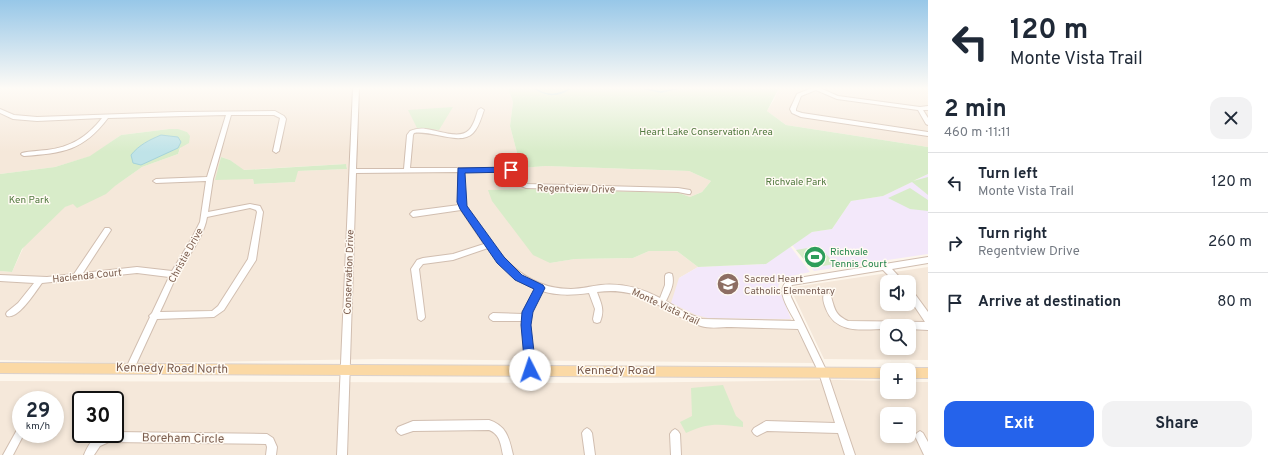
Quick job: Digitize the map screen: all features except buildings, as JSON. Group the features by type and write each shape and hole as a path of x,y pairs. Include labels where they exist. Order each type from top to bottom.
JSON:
{"main road":[{"name":"Kennedy Road North","path":"0,368 344,370"},
{"name":"Kennedy Road","path":"344,370 880,373"},
{"path":"916,373 928,373"}],"street":[{"name":"Conservation Drive","path":"342,455 344,370 354,171 355,109"},
{"path":"793,109 794,112 801,115 928,134"},
{"path":"920,109 928,123"},
{"path":"407,170 410,135 412,132 424,130 451,136 466,135 470,133 481,110"},
{"path":"0,111 8,116 23,119 178,114 275,113 282,116 276,151"},
{"name":"Christie Drive","path":"130,368 174,274 196,239 206,215 210,179 229,114"},
{"path":"24,154 53,151 78,144 95,133 106,117"},
{"name":"Monte Vista Trail","path":"460,170 463,207 489,244 512,272 523,280 540,288 565,292 613,287 629,289 648,296 692,320 712,325 800,325"},
{"name":"Regentview Drive","path":"354,171 516,171 520,175 523,184 526,186 678,190 688,192"},
{"path":"156,181 210,179"},
{"path":"154,316 214,314 221,308 252,260 260,212 258,208 250,206 206,215"},
{"path":"413,214 463,207"},
{"path":"77,276 107,230"},
{"path":"421,317 415,269 420,262 446,259 489,244"},
{"path":"850,455 823,372 785,290 788,283 928,260"},
{"path":"885,266 893,275"},
{"name":"Hacienda Court","path":"0,278 40,280 137,270 174,274"},
{"path":"662,304 669,285 669,276"},
{"path":"10,314 21,305 40,280"},
{"path":"530,370 527,318 530,305 540,288"},
{"path":"592,290 599,309 597,319"},
{"path":"827,296 828,305 834,316 839,321 847,325 928,326"},
{"path":"916,302 928,319"},
{"path":"493,317 527,318"},
{"path":"402,430 413,426 496,426 504,436 508,455"},
{"path":"757,432 766,426 841,428"},
{"path":"587,432 590,455"},
{"path":"675,434 676,455"},
{"path":"920,436 928,452"},
{"name":"Boreham Circle","path":"89,455 92,447 100,439 109,437 267,439 270,441 272,447 271,455"},
{"path":"8,455 14,443"}],"shaded area":[{"path":"0,109 512,109 510,126 521,168 546,166 689,171 711,181 702,192 690,197 679,193 528,189 550,263 575,259 633,258 649,251 677,251 698,267 679,278 708,318 791,319 814,363 382,359 141,363 0,360 0,271 12,272 26,242 62,208 119,183 142,167 178,154 187,132 169,129 121,135 91,156 55,167 0,174","holes":["221,157 230,160 243,170 346,164 347,169 297,171 295,182 254,184 253,179 216,179"]},
{"path":"768,109 928,109 928,147 786,125 767,111"},
{"path":"928,174 928,254 814,271 792,245 812,232 832,229 851,201 883,196"},
{"name":"Sacred Heart Catholic Elementary","path":"790,246 810,272 783,278 778,286 791,319 708,318 696,315 671,303 679,278 698,267 766,264"},
{"path":"928,267 928,360 824,359 792,292 794,287"},
{"path":"837,380 880,381 880,399 916,399 916,382 928,382 928,455 0,455 0,381 610,383"}],"green space":[{"path":"452,109 439,130 417,128 408,110"},
{"name":"Richvale Park","path":"512,109 768,109 767,111 786,125 928,147 928,174 913,181 928,177 928,195 912,182 883,196 851,201 832,229 812,232 766,264 698,267 677,251 649,251 633,258 575,259 550,263 533,255 492,201 488,190 528,189 679,193 690,197 702,192 711,181 689,171 546,166 521,168 510,126"},
{"name":"Ken Park","path":"178,129 187,132 190,136 189,143 180,148 178,154 142,167 106,194 77,208 73,204 65,207 22,249 12,272 0,271 0,174 55,167 90,156 121,135"},
{"path":"221,157 230,160 244,170 346,164 347,169 298,171 295,182 254,184 253,179 215,180"},
{"path":"910,188 928,200 928,211 910,209 888,198"},
{"name":"Richvale Tennis Court","path":"819,246 835,264 811,268 796,250"},
{"path":"723,385 736,416 743,422 743,427 708,425 686,433 680,422 692,416 691,388"}],"water":[{"path":"161,135 178,137 181,142 178,148 141,165 133,163 131,155 137,148"}],"place":[{"name":"Richvale Tennis Court","path":"815,257"},
{"name":"Sacred Heart Catholic Elementary","path":"728,284"}],"route":[{"path":"511,170 460,170 462,202 463,207 500,260 518,277 540,288 527,312 526,325 530,370"}],"park label":[{"name":"Heart Lake Conservation Area","path":"706,131"}]}
